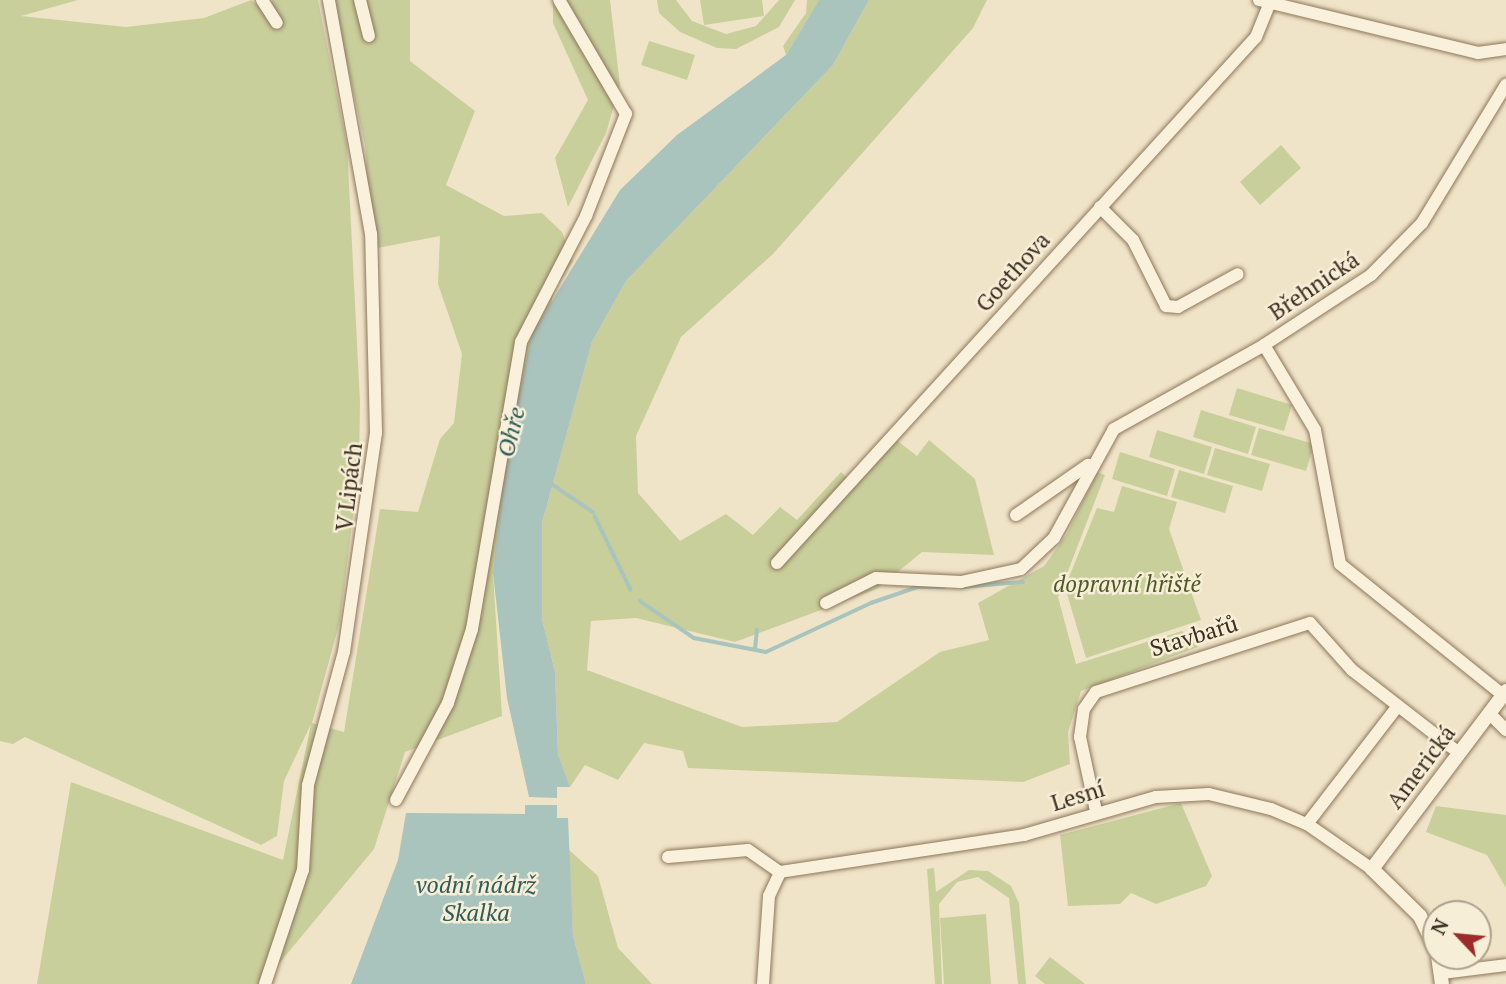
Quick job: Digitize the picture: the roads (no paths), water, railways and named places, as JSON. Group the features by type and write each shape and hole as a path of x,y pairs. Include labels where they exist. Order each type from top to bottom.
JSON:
{"street":[{"path":"262,0 276,23"},
{"name":"V Lipách","path":"265,984 303,870 308,785 357,586 376,432 371,234 329,0"},
{"path":"360,0 369,37"},
{"path":"396,800 448,703 472,629 521,342 586,216 625,121 625,104 611,94 591,47 559,0"},
{"path":"1264,1 1478,53 1506,49"},
{"name":"Goethova","path":"777,563 1256,37 1264,1"},
{"name":"Břehnická","path":"826,603 876,578 961,582 1021,569 1054,538 1091,463 1127,419 1264,345 1371,275 1422,223 1506,85"},
{"path":"1100,207 1133,240 1166,306 1178,307 1238,274"},
{"path":"1264,345 1315,430 1340,564 1504,693"},
{"name":"Břehnická","path":"1016,514 1091,463"},
{"name":"Stavbařů","path":"1096,811 1080,737 1084,709 1104,686 1310,623 1352,670 1459,753"},
{"name":"Americká","path":"1372,869 1504,693"},
{"path":"1307,824 1398,706"},
{"path":"1490,714 1506,730"},
{"name":"Lesní","path":"780,872 1024,835 1096,811 1156,797 1209,794 1307,824 1372,869"},
{"path":"668,857 748,850 780,872 769,896 763,984"},
{"path":"1372,869 1422,920"},
{"path":"1442,979 1506,965"}],"water":[{"name":"Ohře","path":"819,0 869,0 833,65 626,281 592,342 542,523 542,619 555,672 558,754 570,787 557,787 557,798 529,797 507,698 493,573 507,450 532,334 620,190 677,135 786,55"},
{"name":"vodní nádrž Skalka","path":"525,805 557,805 557,818 568,818 573,936 586,984 351,984 398,860 406,813 525,814"}],"waterway":[{"path":"546,480 593,512"},
{"path":"595,516 631,590"},
{"path":"963,587 1023,582"},
{"path":"640,601 694,638 766,652 871,603 918,587 944,587"},
{"path":"755,649 757,630"}],"park label":[{"name":"dopravní hřiště","path":"1127,584"}]}
